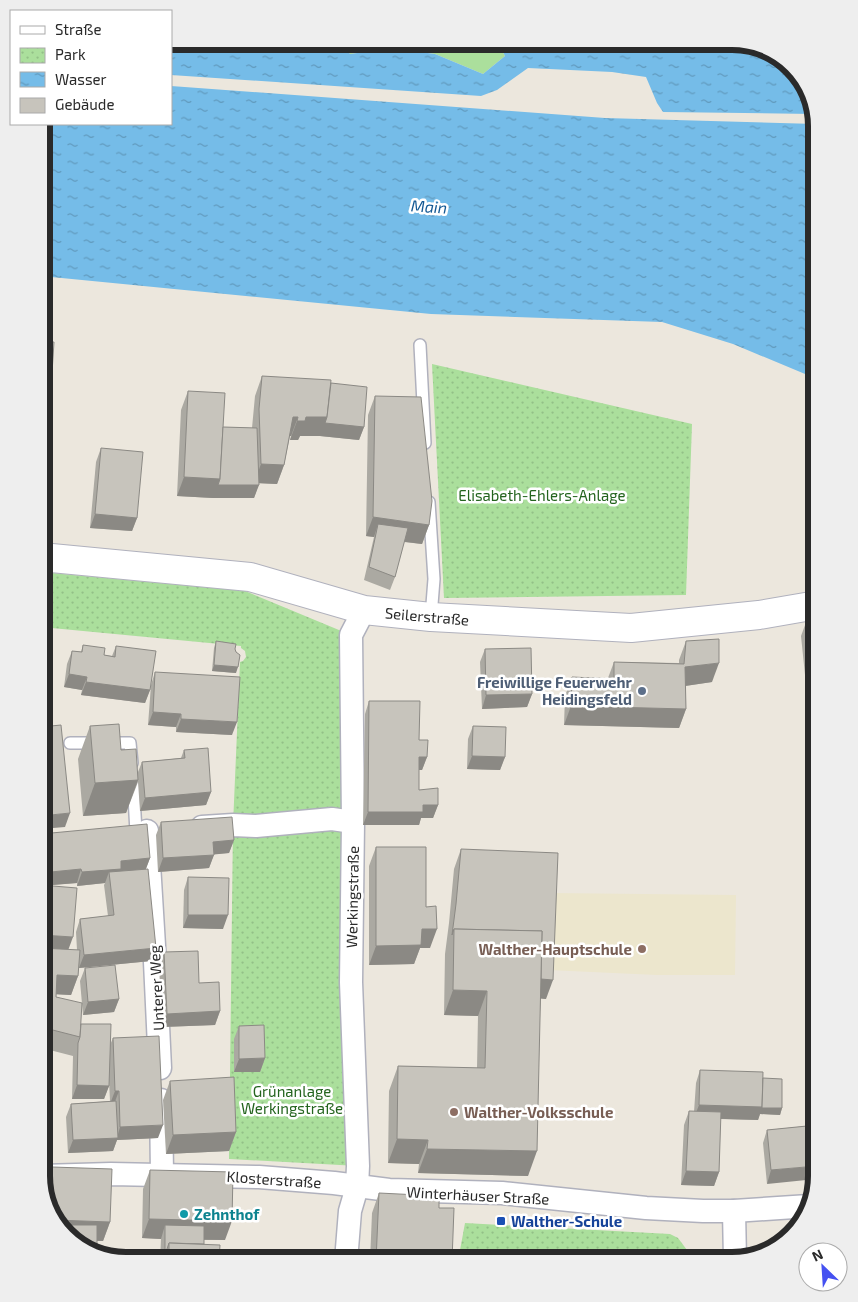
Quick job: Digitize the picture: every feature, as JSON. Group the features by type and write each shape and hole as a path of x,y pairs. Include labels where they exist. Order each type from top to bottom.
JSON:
{"main road":[{"name":"Seilerstraße","path":"50,558 250,577 364,610 431,618 631,628 758,615 808,607"}],"street":[{"name":"Werkingstraße","path":"347,1252 350,1211 357,1187 358,1166 350,982 353,822 351,635 364,610"},
{"path":"150,831 233,825 256,826 332,819 353,822"},
{"name":"Unterer Weg","path":"150,831 162,1175"},
{"name":"Klosterstraße","path":"50,1176 111,1174 259,1177 334,1183 357,1187"},
{"name":"Winterhäuser Straße","path":"357,1187 389,1190 502,1193 646,1208 703,1211 801,1207"},
{"path":"734,1211 735,1252"}],"lane":[{"path":"420,345 426,452"},
{"path":"428,492 434,579 431,618"},
{"name":"Unterer Weg","path":"70,743 130,743 150,831"}],"shaded area":[{"name":"Walther-Hauptschule","path":"550,893 736,895 735,975 657,975 548,970"}],"green space":[{"path":"347,50 378,50 350,54"},
{"path":"406,50 502,50 505,56 483,74 435,54"},
{"name":"Elisabeth-Ehlers-Anlage","path":"432,364 692,424 686,595 444,598"},
{"name":"Grünanlage Werkingstraße","path":"50,573 245,591 351,635 358,1166 229,1159 233,825 240,662 246,657 245,651 241,646 50,628"},
{"path":"465,1223 670,1234 678,1238 688,1252 460,1252"}],"water":[{"path":"172,50 347,50 350,54 378,50 406,50 435,54 483,74 505,56 502,50 747,51 770,60 786,72 798,88 807,114 663,112 646,77 612,72 528,68 497,90 481,96 172,75"},
{"name":"Main","path":"172,86 605,118 808,124 808,375 733,344 662,322 431,314 50,277 50,125 172,125"}],"building":[{"path":"50,342 54,342 52,373 50,373"},
{"path":"262,376 331,380 327,417 306,417 305,421 297,421 298,417 293,417 284,465 261,464 259,409"},
{"path":"331,383 367,387 364,427 325,423"},
{"path":"188,391 225,393 220,479 184,477"},
{"path":"375,396 421,397 432,501 429,525 373,517"},
{"path":"223,427 257,428 259,485 218,485"},
{"path":"101,448 143,452 137,518 95,514"},
{"path":"378,524 408,528 395,577 369,567"},
{"path":"719,639 719,663 685,667 686,709 571,706 572,677 614,679 614,662 684,664 686,641"},
{"path":"216,641 236,644 236,652 240,655 238,667 214,665"},
{"path":"83,645 105,648 104,655 115,657 116,646 156,651 150,690 86,682 87,677 69,674 72,651 82,652"},
{"path":"531,648 532,694 486,695 485,649"},
{"path":"155,672 240,677 237,722 181,719 181,714 153,712"},
{"path":"369,701 420,701 419,740 428,740 427,757 419,757 419,790 438,788 438,805 423,805 423,812 368,812"},
{"path":"119,724 121,750 136,749 138,780 95,783 90,726"},
{"path":"61,725 70,813 50,815 50,726"},
{"path":"473,726 506,727 505,757 472,756"},
{"path":"208,748 211,792 145,798 142,762 185,758 184,750"},
{"path":"232,817 234,840 213,842 214,855 163,858 161,822"},
{"path":"147,824 150,858 121,861 121,869 82,872 81,869 50,872 50,833"},
{"path":"376,847 426,847 426,907 436,906 437,929 422,929 421,945 376,946"},
{"path":"461,849 558,853 553,980 541,979 542,931 454,929 452,935"},
{"path":"148,869 156,948 84,955 80,919 114,915 109,872"},
{"path":"188,877 229,878 228,915 188,915"},
{"path":"50,886 77,888 73,937 50,936"},
{"path":"454,929 542,931 537,1151 427,1149 428,1140 397,1139 398,1066 485,1068 487,991 453,990"},
{"path":"50,948 80,950 78,976 57,975 56,997 82,1003 80,1037 50,1029"},
{"path":"198,951 199,983 219,982 220,1011 167,1014 164,952"},
{"path":"115,965 119,999 88,1002 85,968"},
{"path":"81,1024 111,1024 109,1086 77,1085 78,1043"},
{"path":"264,1025 265,1058 239,1059 239,1026"},
{"path":"159,1036 163,1125 120,1127 119,1091 115,1091 113,1038"},
{"path":"700,1070 763,1072 762,1107 699,1105"},
{"path":"234,1077 236,1132 173,1135 170,1081"},
{"path":"763,1078 782,1079 782,1108 762,1108"},
{"path":"116,1101 118,1138 73,1140 71,1104"},
{"path":"689,1111 721,1112 719,1172 686,1171"},
{"path":"808,1126 808,1167 771,1170 767,1130"},
{"path":"52,1167 112,1169 110,1222 65,1220 56,1205 52,1189"},
{"path":"150,1170 233,1172 232,1221 149,1219"},
{"path":"379,1193 439,1196 439,1208 454,1208 452,1252 376,1252"},
{"path":"68,1225 97,1225 97,1246 84,1239"},
{"path":"165,1225 204,1226 204,1244 169,1243 165,1252"},
{"path":"169,1243 220,1245 220,1252 169,1252"}],"place":[{"name":"Freiwillige Feuerwehr Heidingsfeld","path":"642,691"},
{"name":"Walther-Hauptschule","path":"642,949"},
{"name":"Walther-Volksschule","path":"454,1112"},
{"name":"Zehnthof","path":"184,1214"},
{"name":"Walther-Schule","path":"501,1221"}]}
